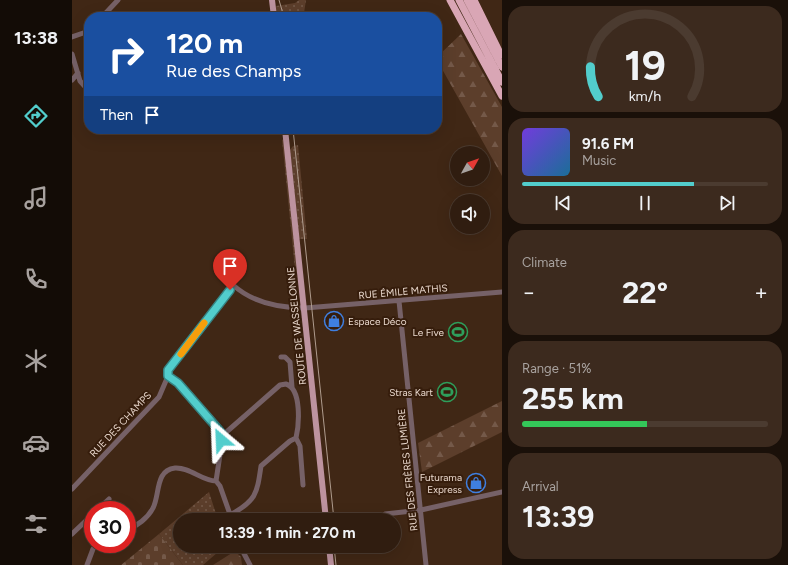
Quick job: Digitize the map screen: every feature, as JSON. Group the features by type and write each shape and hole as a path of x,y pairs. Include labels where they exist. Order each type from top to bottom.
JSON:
{"highway":[{"path":"450,0 502,96"},
{"path":"459,0 502,82"},
{"path":"467,0 502,67"},
{"path":"474,0 502,57"}],"main road":[{"path":"272,0 273,12"},
{"name":"ROUTE DE WASSELONNE","path":"286,134 325,513"},
{"path":"330,553 331,565"}],"street":[{"path":"107,12 118,0"},
{"path":"72,38 84,33"},
{"path":"72,54 80,81 84,85"},
{"path":"72,80 78,73"},
{"name":"RUE ÉMILE MATHIS","path":"232,287 249,297 285,308 305,308 502,292"},
{"name":"RUE DES CHAMPS","path":"72,489 159,397 168,376 168,370 232,287"},
{"name":"RUE DES FRÈRES LUMIÈRE","path":"399,301 426,565"},
{"path":"281,357 285,357 290,362 292,387 296,393 299,425 296,438 300,446 303,485"},
{"path":"168,376 178,383 223,435"},
{"path":"230,513 220,486 216,481 223,435 280,385 286,384 292,387"},
{"path":"236,513 255,496 258,490 260,466 290,441 296,438"},
{"path":"136,525 144,520 153,509 159,482 163,475 170,470 176,468 211,481 216,481"},
{"path":"394,513 421,510 502,492"},
{"path":"72,534 84,523"},
{"path":"88,565 92,553"},
{"path":"244,553 250,565"}],"green space":[{"path":"299,0 306,0 304,12 276,12 276,6 295,3"},
{"path":"461,34 502,107 502,176 490,155 490,146 485,146 442,69 442,52"},
{"path":"284,139 298,275 295,269 282,140"},
{"path":"298,145 307,239 299,239 290,150 293,146"},
{"path":"502,401 502,432 422,472 418,443"},
{"path":"209,492 216,513 184,513"},
{"path":"173,522 173,552 159,534"},
{"path":"159,534 183,565 121,565"},
{"path":"174,553 217,553 203,565 183,565"},
{"path":"232,553 237,553 241,557 242,565 213,565"}],"tram line":[{"path":"279,0 283,12"},
{"path":"294,134 333,513"},
{"path":"335,553 336,565"}],"slow traffic":[{"path":"181,354 204,323"}],"place":[{"name":"Espace Déco","path":"334,321"},
{"name":"Le Five","path":"458,332"},
{"name":"Stras Kart","path":"447,392"},
{"name":"Futurama Express","path":"476,483"}],"route":[{"path":"221,440 223,435 178,383 168,376 168,370 230,290"}]}
